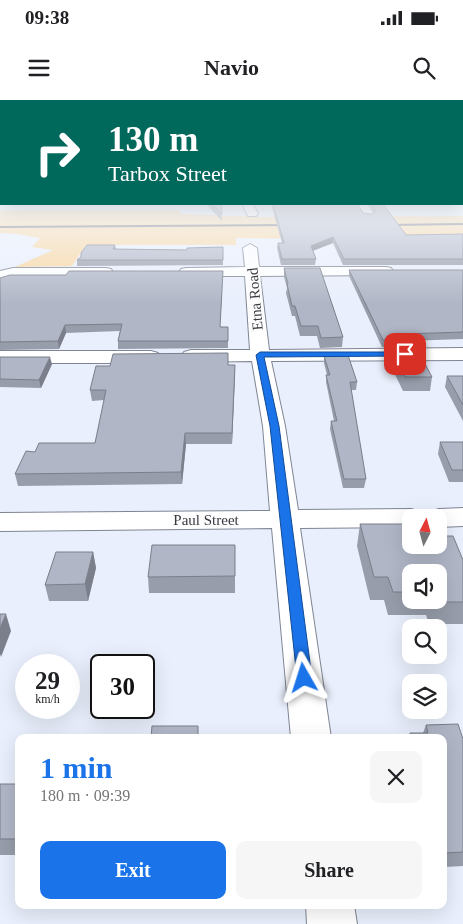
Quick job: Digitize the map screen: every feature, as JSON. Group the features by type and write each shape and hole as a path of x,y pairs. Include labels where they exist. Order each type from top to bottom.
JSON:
{"street":[{"path":"174,272 251,260 403,270"},
{"name":"Etna Road","path":"251,260 260,355 274,426 311,734"},
{"path":"4,273 117,272"},
{"path":"0,357 463,354"},
{"name":"Paul Street","path":"0,522 402,518"},
{"path":"448,518 463,518"},
{"path":"330,909 332,924"}],"shaded area":[{"path":"0,227 463,227 463,240 236,238 236,245 86,245 72,266 15,267 53,250 32,247 40,238 0,233"}],"building":[{"path":"280,227 400,227 406,235 463,234 463,259 344,259 333,237 311,246 316,259 282,259 278,243 284,243"},
{"path":"87,245 115,245 113,249 187,250 187,248 223,247 223,260 77,260 81,257 81,253"},
{"path":"284,268 320,268 343,337 321,338 318,326 301,326 295,306 292,306"},
{"path":"349,270 463,270 463,332 404,334 407,339 383,340"},
{"path":"69,271 223,271 220,327 228,327 228,341 118,341 122,324 65,325 58,341 0,342 0,278 10,275 66,275"},
{"path":"391,349 417,349 432,377 405,377"},
{"path":"228,353 228,365 235,365 232,433 185,433 181,472 15,474 26,451 35,452 39,443 95,443 106,390 90,390 96,366 110,366 113,354"},
{"path":"348,355 357,382 350,382 366,479 344,479 331,421 337,421 326,375 330,375 324,356"},
{"path":"0,357 50,357 39,380 0,379"},
{"path":"447,376 463,376 463,405"},
{"path":"440,442 463,442 463,470 452,470"},
{"path":"360,524 402,524 402,554 448,554 448,536 453,536 463,560 463,602 447,602 447,564 402,564 402,592 393,592 388,577 374,577"},
{"path":"152,545 235,545 235,576 148,577"},
{"path":"56,552 93,552 85,584 45,585"},
{"path":"0,614 6,614 0,628"},
{"path":"458,724 463,739 463,852 447,853 447,734 410,734 428,733 426,725"},
{"path":"152,726 198,726 198,734 151,734"},
{"path":"0,784 15,784 15,839 0,839"}],"route":[{"path":"304,678 274,426 260,355 405,354"}]}
